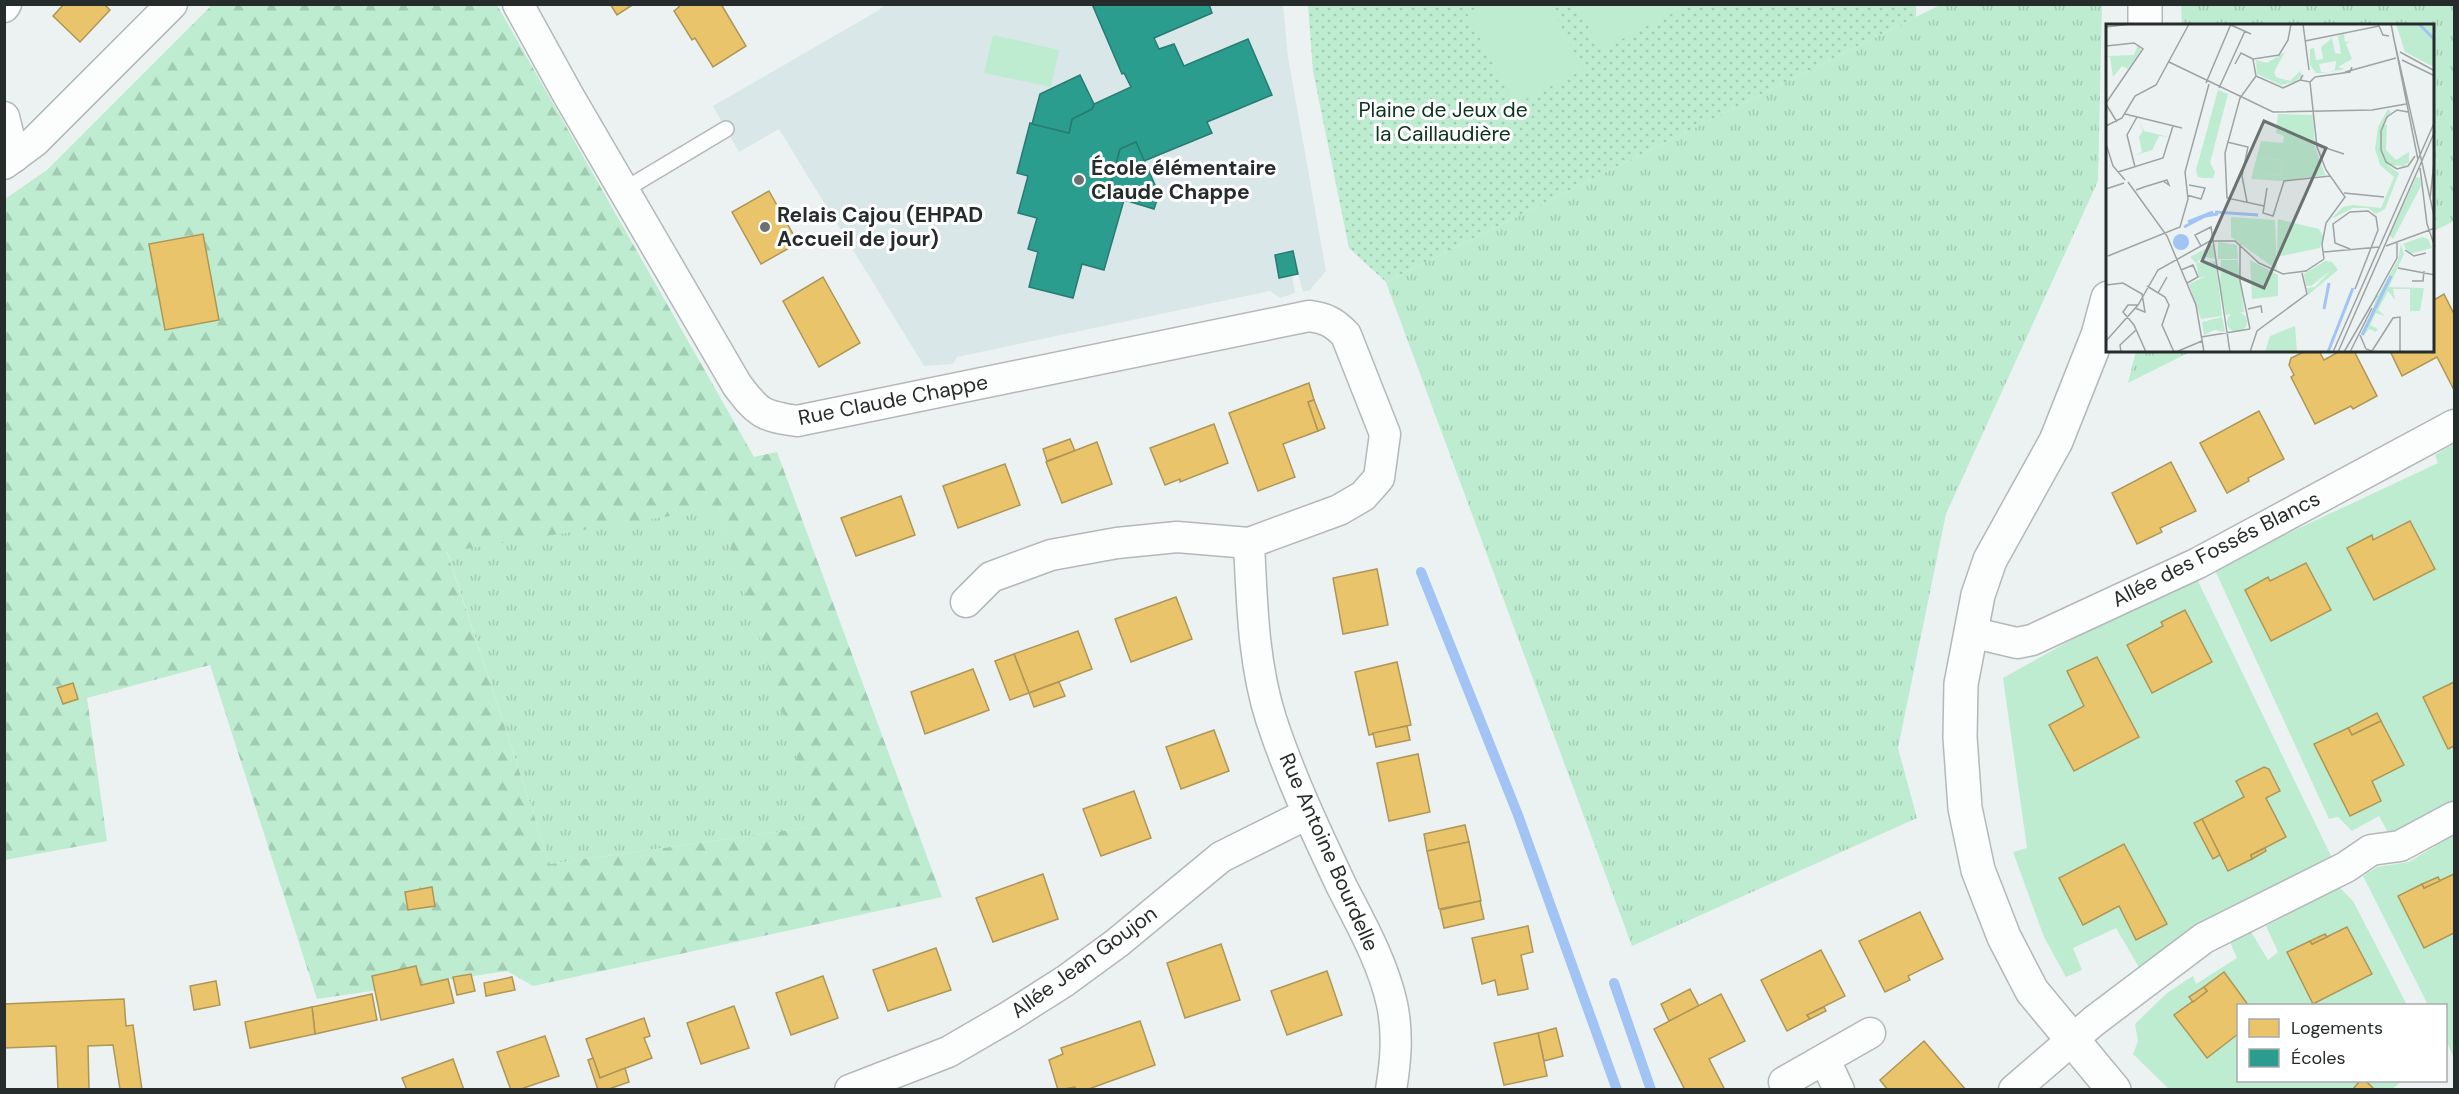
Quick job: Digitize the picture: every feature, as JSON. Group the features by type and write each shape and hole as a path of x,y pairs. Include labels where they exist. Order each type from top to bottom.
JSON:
{"street":[{"path":"9,161 34,142 172,4"},
{"name":"Rue Claude Chappe","path":"518,4 737,385 755,409 776,418 797,421 1309,316 1324,318 1336,325 1346,335 1385,434 1379,478 1363,496 1339,510 1249,543"},
{"path":"2145,4 2145,24"},
{"path":"4,117 9,161"},
{"path":"2106,305 2098,335 2056,441 1990,560 1978,595 1961,684 1960,737 1965,808 1978,870 2004,937 2032,991 2114,1089"},
{"name":"Allée des Fossés Blancs","path":"1970,632 2017,643 2031,640 2198,562 2454,424"},
{"path":"966,602 990,577 1051,555 1117,543 1177,537 1249,543"},
{"name":"Rue Antoine Bourdelle","path":"1249,543 1254,643 1261,681 1271,719 1307,814 1377,958 1392,1004 1397,1050 1391,1089"},
{"name":"Allée Jean Goujon","path":"850,1089 948,1052 1010,1016 1065,981 1117,943 1221,857 1307,814"},
{"path":"2014,1089 2157,972 2204,938 2346,867 2371,850 2400,846 2454,817"},
{"path":"1784,1082 1870,1033"},
{"path":"1825,1060 1839,1089"}],"lane":[{"path":"624,190 726,129"}],"shaded area":[{"path":"884,5 1283,5 1288,57 1326,271 1310,290 1303,292 1298,274 1292,275 1295,293 1280,298 1270,291 957,357 953,364 924,366 779,129 739,152 713,106"}],"green space":[{"path":"1484,4 1550,5 1583,70 1514,105 1467,13"},
{"name":"Plaine de Jeux de la Caillaudière","path":"1916,4 1916,17 1386,282 1349,248 1313,71 1308,5"},
{"path":"1942,4 2102,5 2098,181 1946,514 1898,748 1917,818 1632,946 1386,282"},
{"path":"212,5 497,5 754,457 777,452 942,897 533,986 507,971 317,999 210,665 87,698 107,841 5,860 5,199 47,170","holes":["719,508 818,826 550,864 447,552"]},
{"path":"1577,5 1688,5 1601,50"},
{"path":"2181,5 2454,5 2454,221 2435,230 2435,24 2182,24"},
{"path":"993,35 1059,50 1051,87 984,73"},
{"path":"2136,352 2190,352 2128,383"},
{"path":"2454,444 2454,682 2423,698 2448,749 2454,746 2454,801 2445,814 2391,838 2379,816 2352,831 2338,817 2329,819 2214,568 2438,463 2435,455","holes":["2410,521 2374,600 2347,548 2371,536 2373,540","2306,563 2331,610 2271,641 2245,590 2268,577 2270,581","2377,713 2372,781 2380,801 2350,816 2314,744"]},
{"path":"719,507 819,826 550,864 447,551"},
{"path":"2196,577 2332,858 2140,969 2116,928 2073,948 2082,970 2066,977 2044,937 2013,852 2027,848 2003,678 2134,605","holes":["2185,610 2212,661 2152,693 2127,646 2163,626","2097,657 2139,737 2074,771 2049,725 2084,706 2068,671","2264,767 2269,768 2280,791 2266,798 2285,837 2265,848 2266,851 2228,870 2202,819 2244,797 2236,781","2124,845 2167,924 2136,940 2119,906 2083,924 2059,878"]},
{"path":"2454,835 2454,1058 2447,1042 2447,1004 2427,1004 2363,876 2377,867 2409,862"},
{"path":"2339,887 2353,901 2406,1004 2313,1004 2248,1004 2224,972 2190,997 2193,1002 2174,1015 2207,1058 2237,1035 2237,1082 2360,1082 2352,1089 2169,1089 2133,1054 2138,1041 2135,1024 2167,993 2193,976 2196,984 2237,958 2230,942 2250,930 2268,960 2278,952 2266,926","holes":["2347,927 2372,974 2313,1004 2287,952 2325,934 2327,937"]},
{"path":"2366,1082 2401,1082 2391,1090 2375,1089"}],"building: Logements":[{"path":"64,4 104,4 110,10 80,42 53,16"},
{"path":"610,4 634,4 617,15"},
{"path":"678,4 721,4 746,46 713,67 695,38 692,40 674,11 679,7"},
{"name":"Relais Cajou (EHPAD Accueil de jour)","path":"769,191 798,243 761,264 732,212"},
{"path":"203,234 219,320 165,330 149,244"},
{"path":"823,277 860,343 819,367 783,301"},
{"path":"2444,294 2454,314 2454,390 2437,357 2402,376 2390,352 2435,352 2435,299"},
{"path":"2304,352 2320,352 2324,360 2338,352 2355,352 2377,396 2353,409 2351,406 2315,424 2291,377 2294,375 2289,365 2291,358"},
{"path":"1309,383 1314,400 1308,402 1318,431 1283,444 1295,477 1258,491 1229,413"},
{"path":"1314,400 1325,428 1318,431 1308,402"},
{"path":"2259,411 2284,459 2248,478 2249,481 2227,493 2200,443"},
{"path":"1214,424 1228,463 1180,482 1180,479 1165,485 1150,448"},
{"path":"1070,439 1075,451 1047,461 1043,449"},
{"path":"1097,442 1112,484 1062,503 1046,462"},
{"path":"2171,462 2196,511 2160,528 2162,532 2137,544 2112,493"},
{"path":"1005,464 1020,505 958,528 943,486"},
{"path":"901,496 915,535 856,556 841,518"},
{"path":"2410,521 2435,569 2374,600 2347,548 2372,535 2373,540"},
{"path":"2306,563 2331,610 2271,641 2245,590 2268,577 2270,581"},
{"path":"1377,569 1388,625 1343,634 1333,578"},
{"path":"1176,597 1192,639 1131,662 1115,619"},
{"path":"2185,610 2212,662 2152,693 2127,645 2163,626 2161,622"},
{"path":"1078,631 1092,669 1029,693 1014,654"},
{"path":"1014,654 1029,693 1010,700 995,661"},
{"path":"2097,657 2139,737 2074,771 2049,725 2084,706 2067,671"},
{"path":"1397,662 1411,725 1369,735 1355,672"},
{"path":"973,669 989,710 925,734 911,692"},
{"path":"1059,682 1065,696 1034,707 1029,693"},
{"path":"2454,682 2454,746 2448,749 2423,697"},
{"path":"73,683 78,699 63,704 57,688"},
{"path":"2377,713 2381,721 2352,735 2348,728"},
{"path":"2381,721 2404,765 2372,781 2381,801 2350,816 2314,744 2348,728 2352,735"},
{"path":"1407,726 1410,740 1376,747 1373,733"},
{"path":"1214,730 1229,771 1181,789 1166,747"},
{"path":"1418,754 1430,812 1389,821 1377,763"},
{"path":"2264,767 2269,769 2280,791 2266,798 2286,837 2251,855 2252,859 2228,871 2202,819 2244,797 2236,781"},
{"path":"1134,791 1151,838 1101,856 1083,809"},
{"path":"2202,819 2220,855 2213,859 2194,823"},
{"path":"1465,825 1469,842 1427,851 1424,834"},
{"path":"1469,842 1481,901 1439,909 1427,851"},
{"path":"2124,844 2167,924 2136,940 2119,906 2083,925 2059,878"},
{"path":"2265,848 2266,851 2252,859 2251,855"},
{"path":"1043,874 1058,919 993,942 976,898"},
{"path":"2454,874 2454,933 2424,948 2398,896 2422,884 2424,888"},
{"path":"2438,877 2440,881 2424,888 2422,884"},
{"path":"432,887 435,906 408,910 405,892"},
{"path":"1480,901 1484,919 1444,928 1440,910"},
{"path":"1920,912 1943,959 1908,976 1910,980 1885,992 1859,941"},
{"path":"1528,926 1533,952 1521,955 1528,989 1498,995 1495,980 1482,984 1472,938"},
{"path":"2347,927 2372,974 2313,1004 2287,952 2310,941 2312,944"},
{"path":"2325,934 2327,937 2312,944 2310,941"},
{"path":"1221,944 1240,1000 1185,1018 1167,963"},
{"path":"936,948 951,990 888,1011 873,970"},
{"path":"1821,950 1845,996 1807,1015 1810,1019 1787,1031 1761,980"},
{"path":"416,966 421,985 448,979 454,1003 381,1020 372,976"},
{"path":"1327,971 1342,1015 1287,1035 1271,991"},
{"path":"2224,972 2248,1004 2237,1004 2237,1035 2207,1058 2174,1015 2207,991 2204,987"},
{"path":"471,974 475,991 457,995 453,977"},
{"path":"823,976 838,1018 791,1035 776,993"},
{"path":"512,977 515,990 486,996 484,983"},
{"path":"216,981 220,1005 194,1010 190,986"},
{"path":"2204,987 2207,991 2193,1002 2189,997"},
{"path":"1690,989 1699,1006 1669,1021 1661,1004"},
{"path":"372,994 377,1020 315,1034 312,1007"},
{"path":"1721,994 1745,1041 1709,1059 1725,1090 1685,1090 1654,1029"},
{"path":"124,999 126,1026 133,1025 142,1090 108,1090 120,1089 113,1045 88,1046 89,1090 58,1090 56,1046 4,1048 4,1004"},
{"path":"734,1006 749,1048 701,1064 687,1023"},
{"path":"312,1007 315,1034 250,1048 245,1022"},
{"path":"1824,1007 1826,1011 1810,1019 1807,1015"},
{"path":"644,1018 650,1036 644,1038 652,1058 600,1078 586,1039"},
{"path":"1140,1021 1155,1065 1086,1090 1076,1090 1075,1087 1058,1090 1049,1060 1063,1054 1061,1048"},
{"path":"1556,1028 1563,1056 1544,1061 1538,1033"},
{"path":"1538,1033 1547,1076 1504,1085 1494,1043"},
{"path":"545,1036 559,1076 518,1090 511,1090 497,1052"},
{"path":"1924,1041 1966,1090 1888,1090 1880,1080"},
{"path":"593,1058 600,1078 625,1068 629,1082 606,1090 598,1090 588,1060"},
{"path":"453,1059 464,1090 407,1090 402,1078"},
{"path":"2359,1082 2367,1082 2375,1090 2352,1090"}],"building: Écoles":[{"path":"1092,4 1209,4 1212,13 1154,38 1159,49 1174,44 1184,66 1248,39 1272,95 1207,122 1212,133 1144,161 1136,142 1120,149 1108,195 1124,200 1104,270 1082,264 1073,298 1029,287 1038,252 1028,249 1037,218 1018,213 1028,176 1017,173 1030,123 1069,133 1072,119 1092,109 1094,104 1131,87 1124,73 1122,74"},
{"path":"1080,75 1094,104 1092,109 1072,119 1069,133 1032,124 1040,94"},
{"path":"1136,142 1159,194 1154,209 1108,195 1120,149"},
{"path":"1293,251 1298,274 1279,278 1275,255"}],"waterway":[{"path":"1421,572 1518,815 1617,1090"},
{"path":"1614,983 1651,1090"}],"place":[{"name":"École élémentaire Claude Chappe","path":"1079,180"},
{"name":"Relais Cajou (EHPAD Accueil de jour)","path":"765,227"}]}
